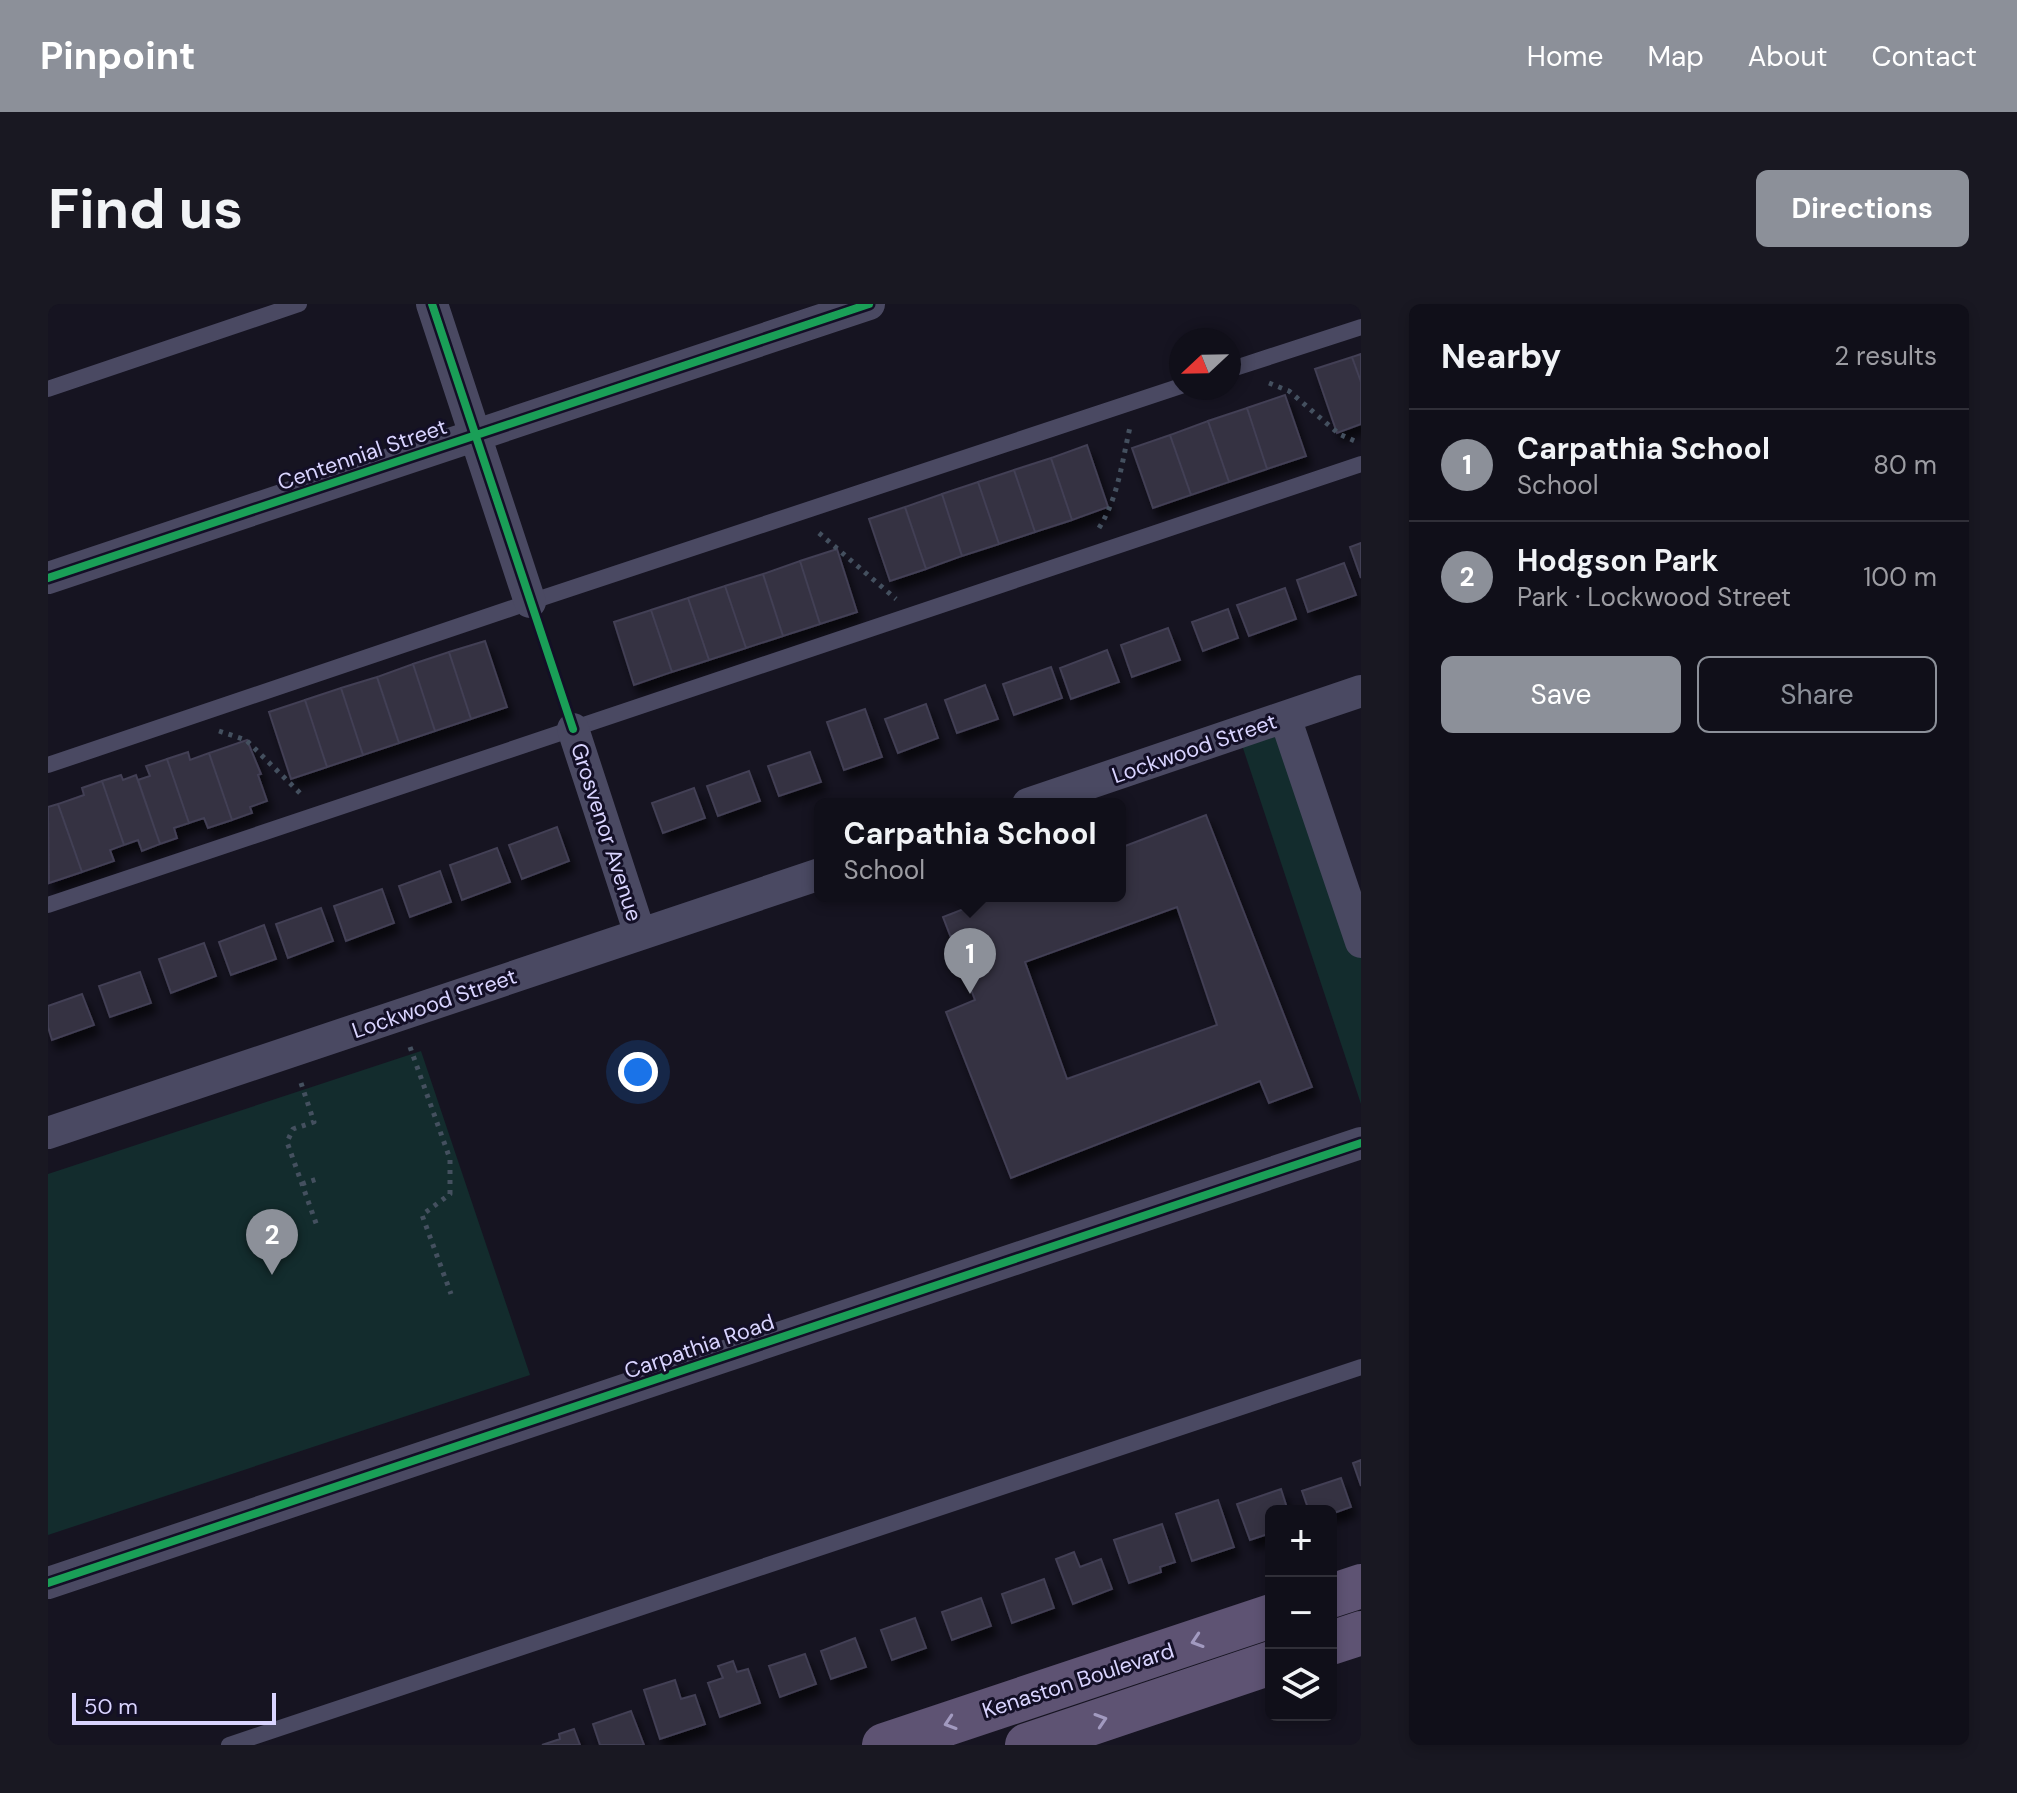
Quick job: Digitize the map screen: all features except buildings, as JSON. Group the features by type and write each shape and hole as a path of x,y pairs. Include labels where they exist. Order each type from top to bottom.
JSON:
{"main road":[{"path":"1337,1594 1361,1586"},
{"name":"Kenaston Boulevard","path":"884,1745 1265,1618"},
{"path":"1337,1641 1361,1633"},
{"name":"Kenaston Boulevard","path":"1027,1745 1265,1665"}],"street":[{"path":"432,304 530,602"},
{"name":"Centennial Street","path":"48,578 869,304"},
{"name":"Lockwood Street","path":"1046,798 1361,691"},
{"path":"1285,717 1359,928"},
{"name":"Grosvenor Avenue","path":"573,729 640,934"},
{"name":"Lockwood Street","path":"48,1133 814,876"},
{"name":"Carpathia Road","path":"48,1583 1361,1143"}],"lane":[{"path":"48,389 299,304"},
{"path":"1241,366 1361,327"},
{"path":"48,765 1169,390"},
{"path":"48,905 1361,464"},
{"path":"229,1745 1361,1367"}],"path":[{"path":"1269,383 1289,391 1339,434 1357,442"},
{"path":"1099,528 1110,512 1115,497 1130,427"},
{"path":"819,533 897,599"},
{"path":"219,731 246,740 305,798"},
{"path":"410,1047 450,1159 450,1194 422,1215 451,1294"},
{"path":"301,1083 314,1122 293,1129 287,1142 317,1226"},
{"path":"302,1184 320,1178"}],"green space":[{"path":"1285,717 1361,942 1361,1104 1238,733"},
{"path":"421,1051 530,1375 48,1535 48,1174"}],"cycle path":[{"path":"432,304 573,729"},
{"path":"48,578 869,304"},
{"path":"48,1583 1361,1143"}],"place":[{"name":"Carpathia School","path":"970,994"},
{"name":"Hodgson Park","path":"272,1275"}]}
